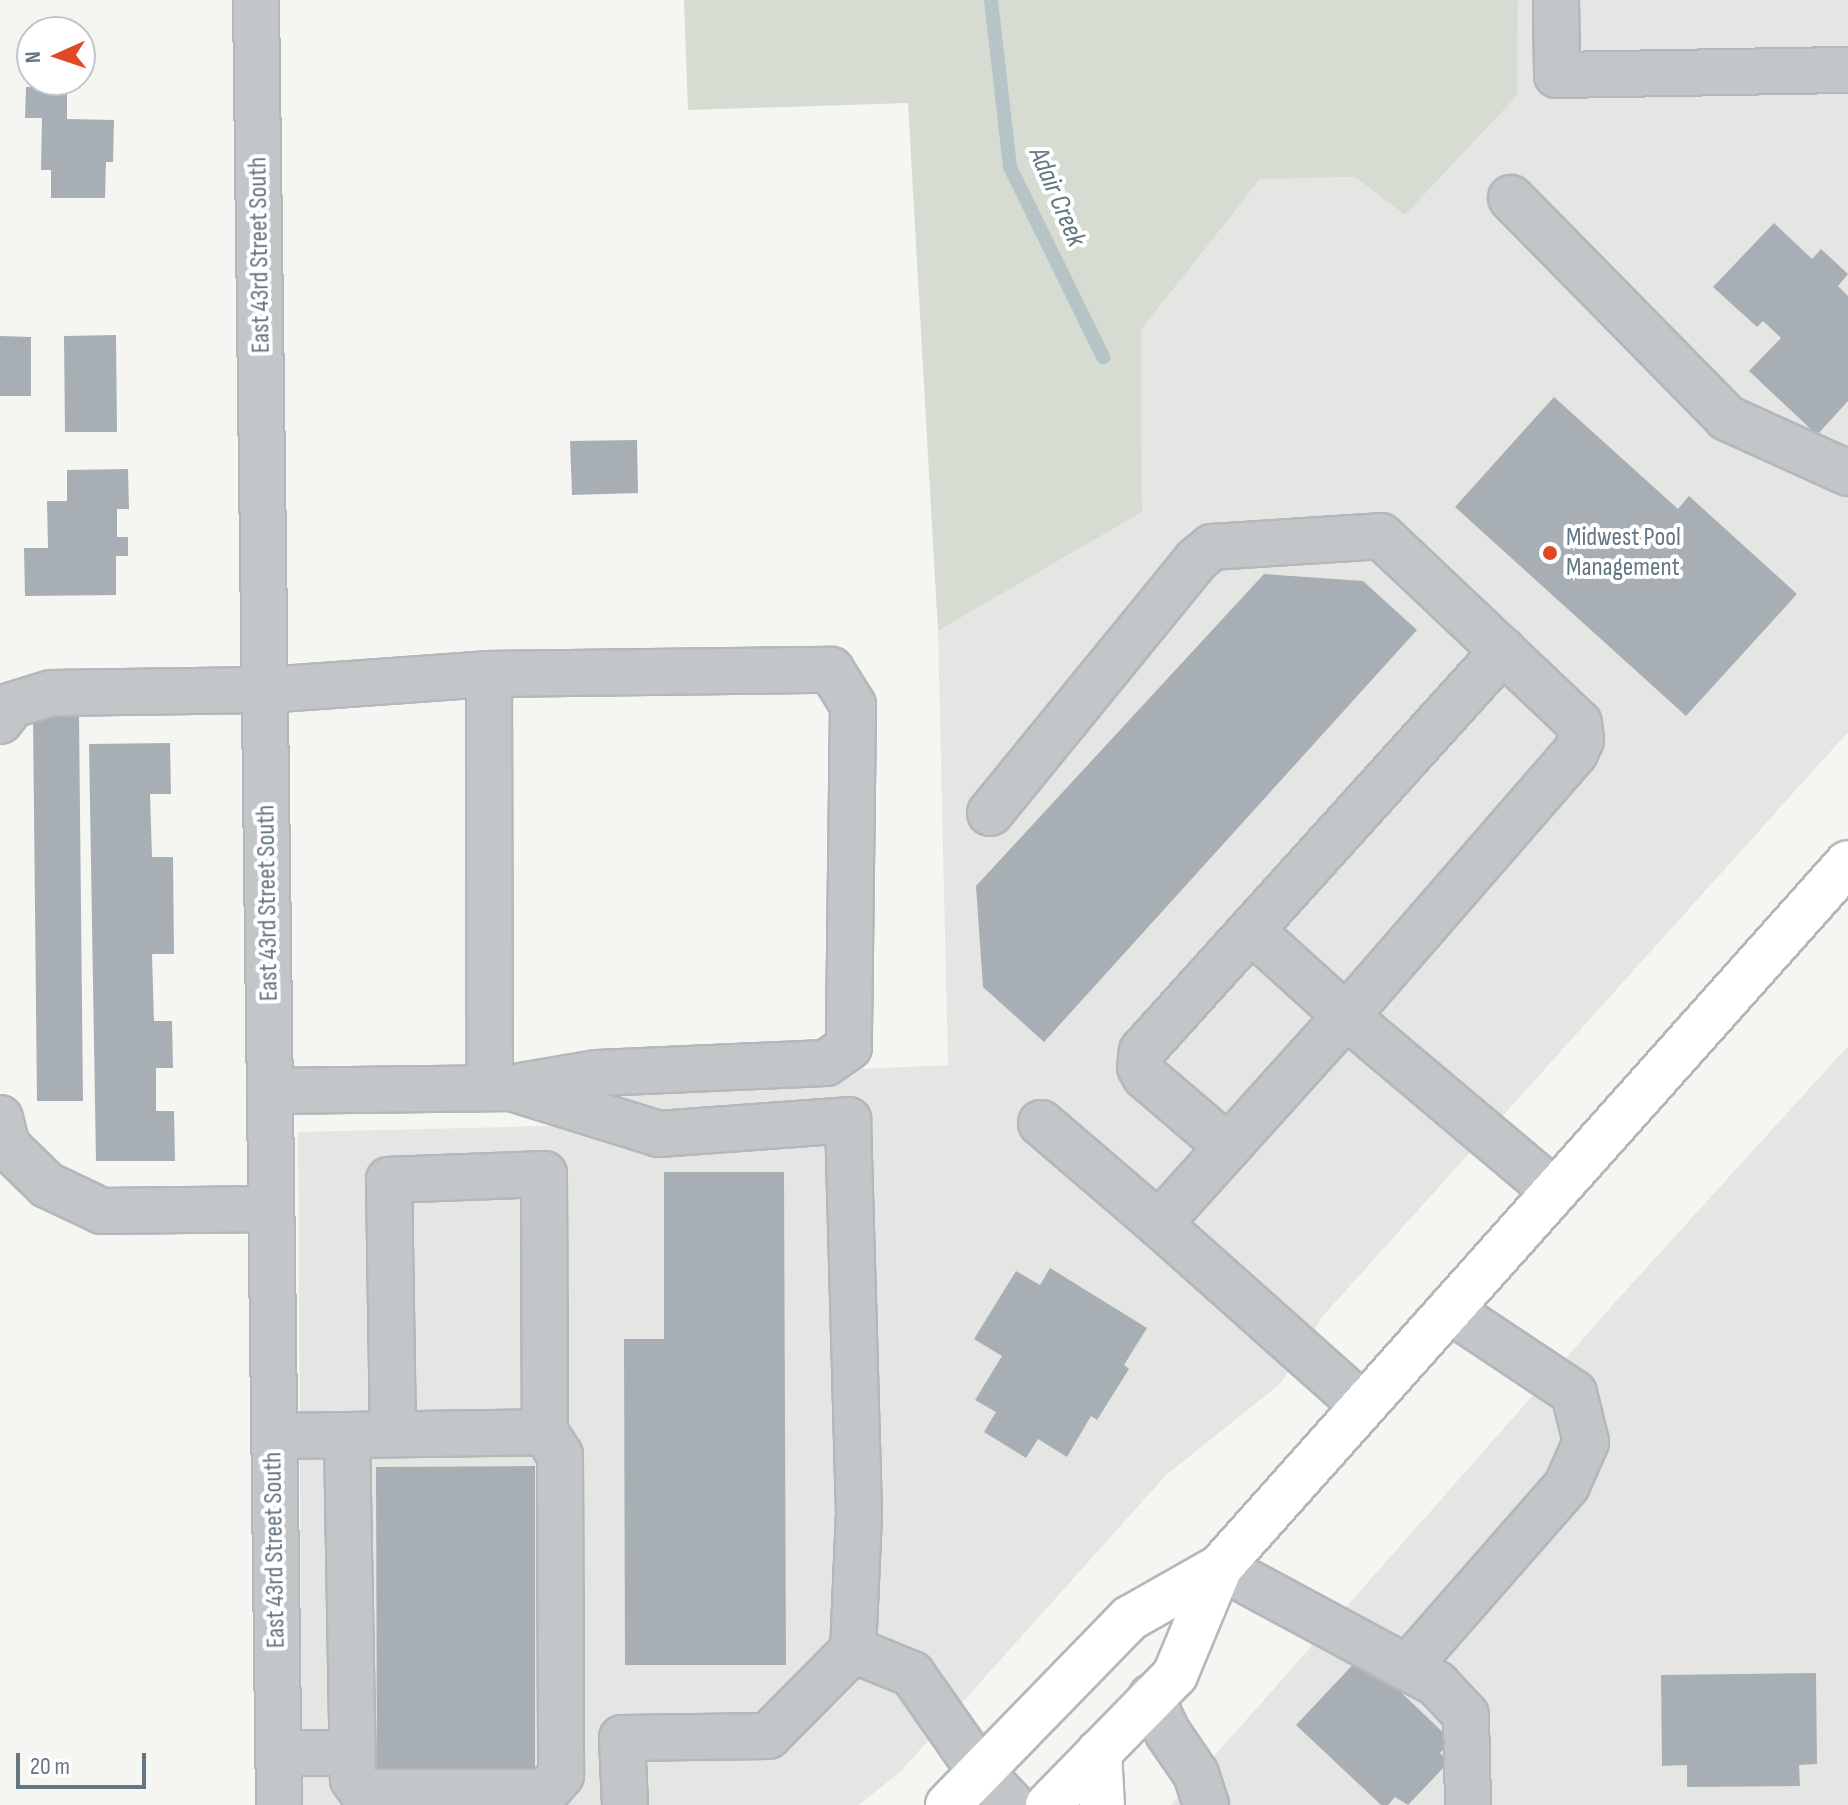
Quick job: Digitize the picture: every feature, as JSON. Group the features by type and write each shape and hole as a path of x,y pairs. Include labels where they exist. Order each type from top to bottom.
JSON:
{"main road":[{"path":"948,1805 1130,1618 1220,1567 1848,863"},
{"path":"1048,1805 1175,1675 1220,1567"},
{"path":"1099,1752 1102,1805"}],"street":[{"name":"East 43rd Street South","path":"256,0 279,1805"},
{"path":"1556,0 1557,75 1848,70"},
{"path":"1511,198 1727,418 1848,473"},
{"path":"990,813 1196,560 1212,547 1381,536 1579,723 1581,740 1575,753 1346,1016 1159,1224"},
{"path":"1228,1147 1145,1076 1140,1059 1142,1051 1503,651"},
{"path":"0,721 12,705 51,693 265,690 489,674 831,670 853,705 849,1047 826,1063 597,1073 500,1088 270,1091"},
{"path":"489,674 500,1088"},
{"path":"1251,930 1346,1016 1555,1192"},
{"path":"500,1088 659,1134 848,1120 859,1514 853,1650 768,1736 622,1738 625,1805"},
{"path":"0,1118 7,1146 47,1185 102,1211 271,1209"},
{"path":"1041,1123 1363,1406"},
{"path":"347,1435 353,1779 362,1792 546,1792 561,1775 560,1455 545,1432 544,1174 389,1180 393,1434"},
{"path":"1407,1668 1567,1485 1586,1442 1574,1393 1449,1310"},
{"path":"274,1436 545,1432"},
{"path":"1220,1567 1437,1684 1466,1715 1468,1805"},
{"path":"853,1650 912,1674 980,1771 1012,1805"},
{"path":"1151,1697 1168,1733 1196,1774 1206,1805"},
{"path":"278,1753 353,1753"}],"shaded area":[{"path":"684,0 1518,0 1517,96 1405,215 1355,177 1260,179 1141,330 1142,512 938,631 908,103 688,110"},
{"path":"1518,0 1848,0 1848,732 1322,1317 1281,1383 1166,1475 901,1771 859,1805 302,1805 298,1132 596,1125 599,1081 948,1065 938,631 1142,512 1141,330 1260,178 1355,177 1405,215 1517,96"},
{"path":"1848,1046 1848,1805 1171,1805 1619,1298"}],"building":[{"path":"26,96 67,96 67,119 114,120 113,162 106,162 105,198 51,198 51,170 41,170 42,118 25,118"},
{"path":"1774,223 1812,259 1821,249 1848,274 1838,286 1848,296 1848,401 1817,435 1749,371 1781,338 1763,321 1757,327 1713,287"},
{"path":"116,335 117,432 65,432 64,336"},
{"path":"0,336 31,337 31,396 0,396"},
{"path":"1554,397 1678,509 1689,496 1797,594 1686,716 1455,507"},
{"path":"637,440 638,493 572,495 570,441"},
{"path":"128,469 129,509 117,509 117,537 128,537 128,556 116,556 116,595 25,596 24,548 48,548 47,501 67,501 67,470"},
{"path":"1264,574 1363,581 1417,630 1044,1042 983,987 976,886"},
{"path":"79,715 83,1101 37,1101 33,716"},
{"path":"170,743 171,794 150,794 152,857 173,857 174,954 152,954 154,1021 172,1021 173,1068 156,1068 156,1111 174,1111 175,1161 96,1161 89,744"},
{"path":"664,1172 784,1172 786,1665 625,1665 624,1339 664,1339"},
{"path":"1050,1268 1147,1328 1124,1365 1129,1369 1097,1420 1091,1416 1067,1457 1038,1439 1026,1458 984,1432 996,1412 975,1400 1002,1356 974,1339 1016,1271 1040,1285"},
{"path":"535,1466 535,1779 377,1779 376,1467"},
{"path":"1362,1655 1452,1741 1440,1753 1449,1762 1408,1805 1395,1797 1388,1805 1381,1805 1296,1725"},
{"path":"1816,1673 1817,1764 1799,1765 1800,1786 1687,1787 1687,1765 1662,1766 1661,1675"}],"waterway":[{"name":"Adair Creek","path":"991,0 1010,167 1103,357"}],"place":[{"name":"Midwest Pool Management","path":"1550,553"}]}
